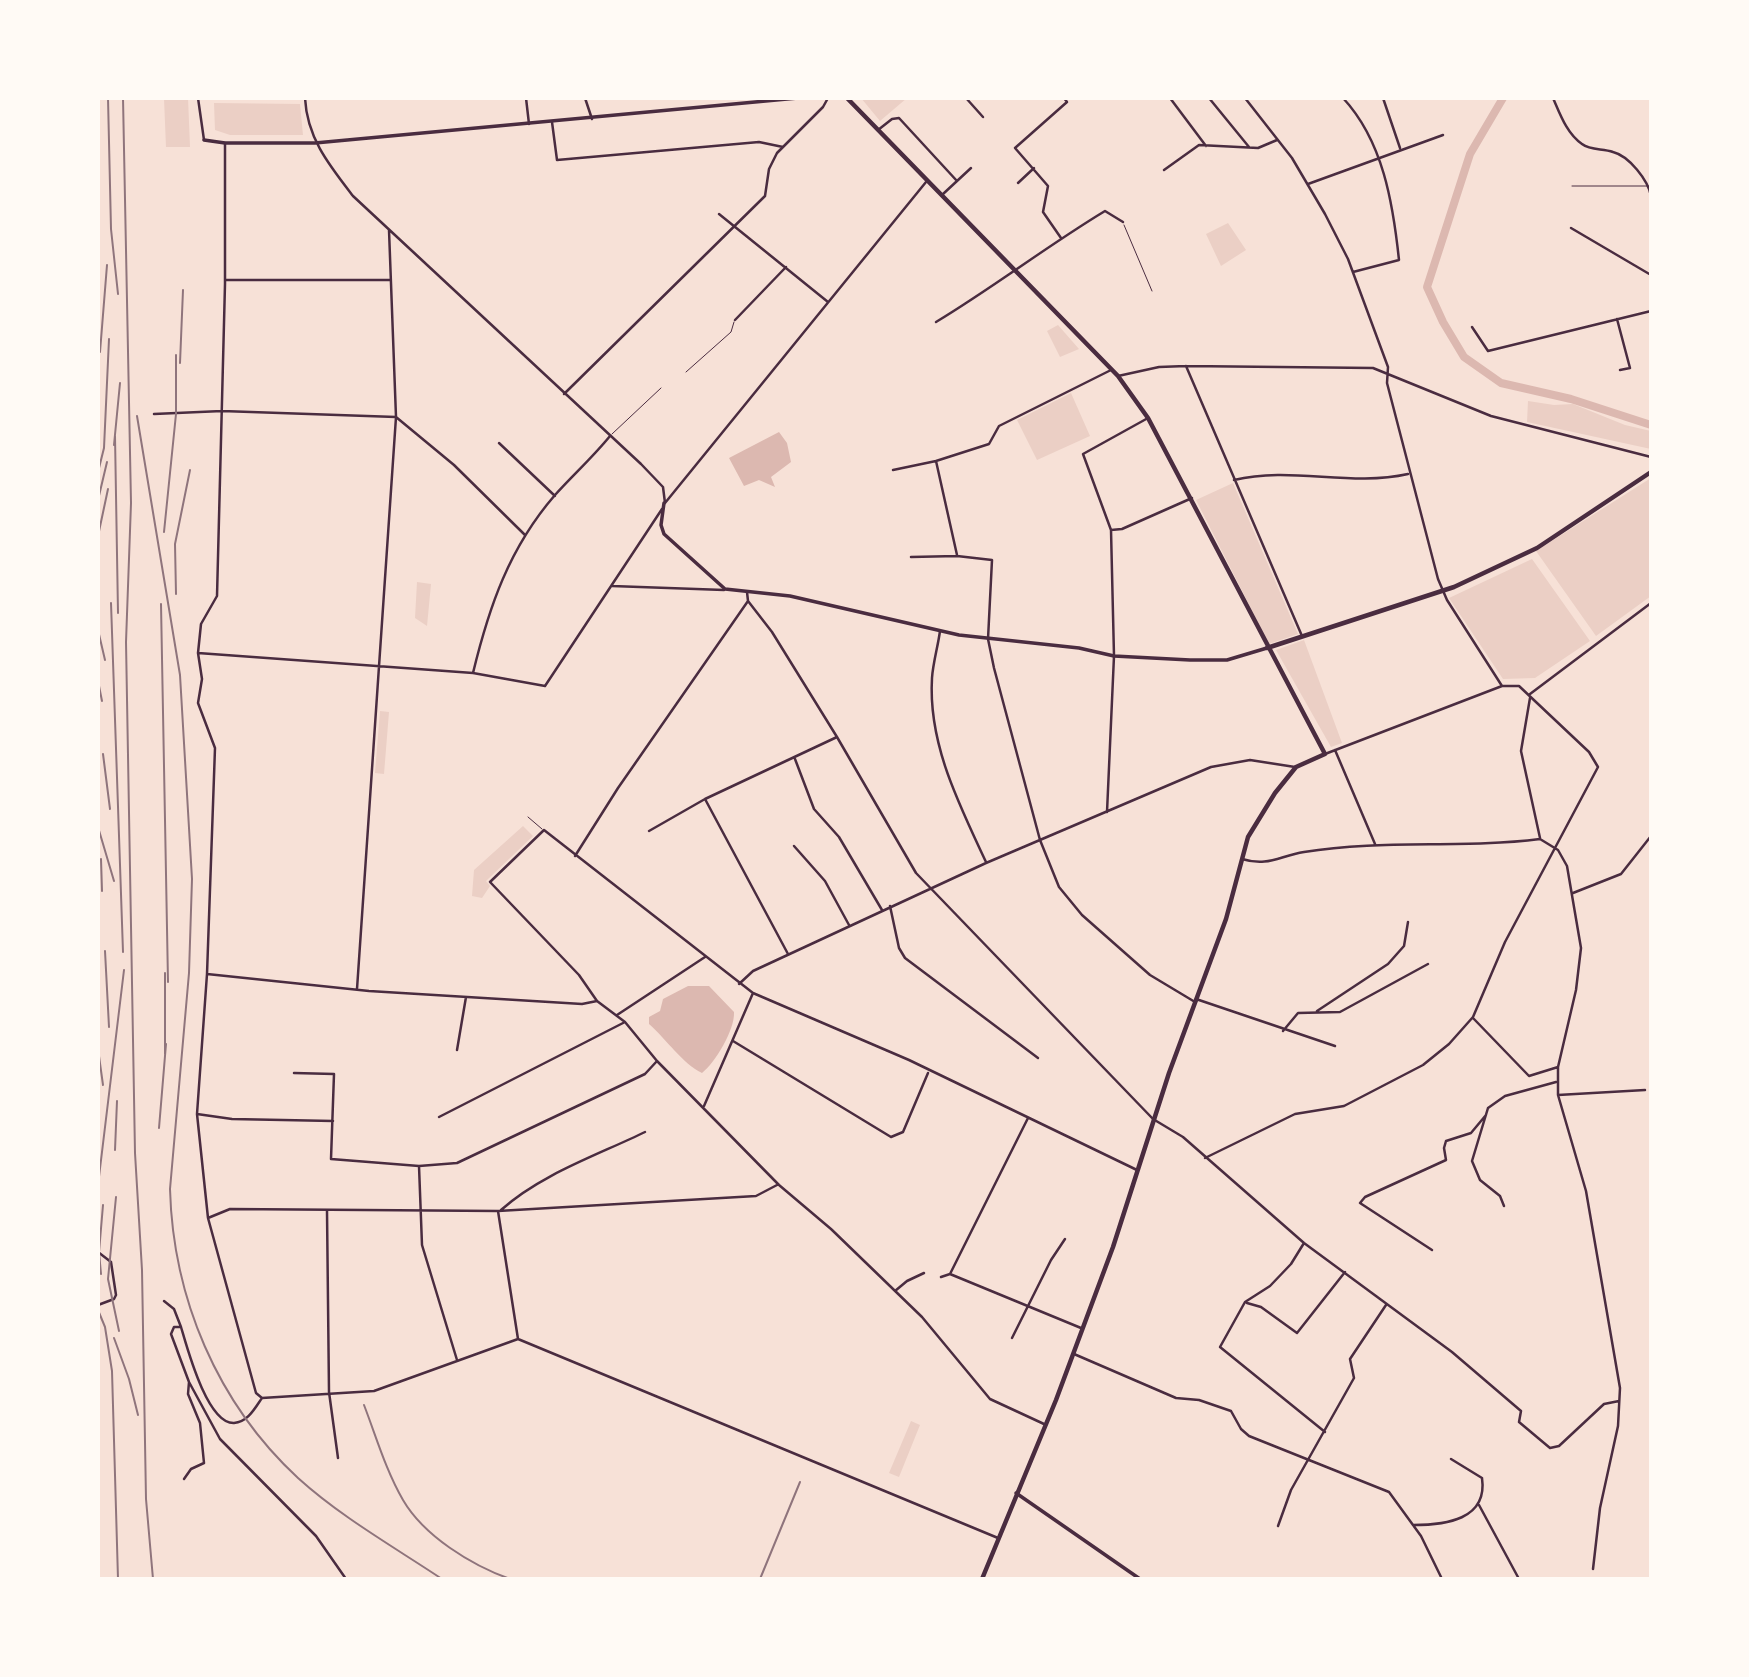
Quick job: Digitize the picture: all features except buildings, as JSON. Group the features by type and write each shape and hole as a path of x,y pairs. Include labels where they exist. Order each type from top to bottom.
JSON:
{"main road":[{"path":"846,98 1118,376 1148,418 1192,498 1267,648 1288,682 1325,754 1296,767 1255,821 1226,919 1153,1119 1074,1354 982,1579"},
{"path":"1267,648 1443,592 1537,548 1651,472"}],"street":[{"path":"198,98 204,139 225,143 315,143 798,98"},
{"path":"305,98 306,114 315,143 354,196 663,487 664,534 726,590"},
{"path":"526,98 528,124"},
{"path":"585,98 592,118"},
{"path":"564,394 765,196 769,169 783,147 823,107 828,98"},
{"path":"966,98 983,117"},
{"path":"1060,238 1044,217 1048,186 1016,148 1067,102 1064,98"},
{"path":"1170,98 1206,146"},
{"path":"1209,98 1250,147"},
{"path":"1245,98 1308,184 1353,272 1387,372 1409,473 1443,592 1502,686"},
{"path":"1343,98 1358,115 1380,156 1399,260 1353,272"},
{"path":"1384,98 1401,149"},
{"path":"1553,98 1566,127 1581,144 1595,150 1614,152 1627,159 1649,186 1651,196"},
{"path":"878,130 892,119 899,118 957,181"},
{"path":"552,122 557,160 759,142 783,147"},
{"path":"1308,184 1443,135"},
{"path":"1164,170 1199,145 1258,148 1278,140"},
{"path":"225,143 225,280 217,596 201,624 198,653 202,679 198,703 215,748 207,974 197,1114 208,1218 256,1393 262,1398 374,1391 518,1339 998,1538"},
{"path":"940,196 971,168"},
{"path":"1018,183 1034,168"},
{"path":"198,653 473,673 545,686 664,503 926,182"},
{"path":"936,322 996,287 1060,238 1105,211 1123,222"},
{"path":"719,214 828,302"},
{"path":"1571,228 1651,275"},
{"path":"357,989 396,417 389,230"},
{"path":"735,320 786,267"},
{"path":"225,280 391,280"},
{"path":"1472,327 1488,351 1651,311"},
{"path":"1617,319 1630,368 1620,370"},
{"path":"1186,366 1302,636"},
{"path":"1118,376 1159,367 1186,366 1373,368 1491,416 1651,457"},
{"path":"893,470 936,461 989,444 999,426 1111,370"},
{"path":"154,414 222,411 396,417 454,465 525,535"},
{"path":"1107,812 1114,656 1111,530 1083,454 1148,418"},
{"path":"473,673 487,617 506,568 525,535 555,496 610,436"},
{"path":"499,443 555,496"},
{"path":"936,461 957,555"},
{"path":"1234,480 1259,474 1349,480 1409,473"},
{"path":"1111,530 1122,529 1192,498"},
{"path":"911,557 957,555 992,559 988,639 1016,758 1040,840 1059,887 1082,915 1150,975 1196,1000 1335,1046"},
{"path":"612,586 726,590 790,596 940,631 988,639 1079,648 1114,656 1227,660 1267,648"},
{"path":"747,592 748,601 772,632 916,873 1153,1119 1183,1137 1304,1242 1452,1352 1521,1411 1519,1422 1550,1448 1559,1446 1604,1404 1619,1401"},
{"path":"575,856 625,777 748,601"},
{"path":"1540,839 1521,751 1530,696 1651,603"},
{"path":"940,631 932,678 935,730 955,796 986,863"},
{"path":"1205,1157 1295,1114 1344,1106 1412,1071 1449,1044 1473,1017 1505,942 1598,767 1589,752 1519,686 1502,686 1325,754"},
{"path":"649,831 705,799 836,737"},
{"path":"1335,750 1375,844"},
{"path":"795,758 814,809 839,837 882,909"},
{"path":"739,984 753,971 882,909 1212,767 1250,760 1296,767"},
{"path":"705,799 788,954"},
{"path":"1044,1424 990,1399 922,1317 779,1185 704,1105 657,1061 625,1022 597,1001 579,975 489,882 544,830 753,993 928,1071 1137,1170"},
{"path":"1573,892 1621,874 1651,836"},
{"path":"1242,859 1260,864 1302,852 1375,844 1540,839 1553,848 1567,866 1581,948 1576,990 1558,1067 1558,1095 1586,1191 1614,1353 1619,1401 1618,1426 1600,1508 1593,1569"},
{"path":"794,846 825,881 849,925"},
{"path":"890,906 899,948 905,958 1038,1058"},
{"path":"1314,1013 1388,964 1404,946 1408,922"},
{"path":"617,1016 705,957"},
{"path":"1283,1031 1298,1013 1340,1012 1428,964"},
{"path":"207,974 466,997 582,1004 597,1001"},
{"path":"704,1105 753,993"},
{"path":"457,1050 466,997"},
{"path":"1473,1017 1529,1076 1558,1067"},
{"path":"439,1117 625,1022"},
{"path":"733,1041 891,1137 903,1132 928,1071"},
{"path":"295,1073 334,1074 331,1159 419,1166 457,1163 645,1074 657,1061"},
{"path":"1504,1206 1500,1196 1480,1180 1472,1161 1486,1115 1493,1102 1505,1096 1558,1081"},
{"path":"1558,1095 1645,1090"},
{"path":"197,1114 232,1119 333,1121"},
{"path":"1432,1250 1360,1203 1365,1196 1446,1160 1446,1141 1471,1133 1486,1115"},
{"path":"950,1275 1028,1118"},
{"path":"499,1211 516,1196 542,1182 646,1132"},
{"path":"419,1166 422,1245 458,1361"},
{"path":"208,1218 230,1209 499,1211 756,1196 779,1185"},
{"path":"327,1211 329,1392 338,1458"},
{"path":"499,1211 518,1339"},
{"path":"1012,1338 1065,1239"},
{"path":"1304,1242 1291,1264 1270,1286 1245,1302 1223,1337 1220,1347 1325,1432"},
{"path":"98,1252 111,1262 116,1294 114,1299 98,1305"},
{"path":"1245,1302 1261,1307 1297,1333 1345,1272"},
{"path":"895,1291 906,1280 924,1273"},
{"path":"941,1276 950,1275 1083,1329"},
{"path":"164,1301 174,1309 208,1401 223,1420 234,1423 247,1418 262,1398"},
{"path":"1278,1526 1291,1490 1354,1378 1350,1359 1386,1305"},
{"path":"181,1326 174,1326 172,1334 188,1382 220,1439 316,1536 345,1579"},
{"path":"1074,1354 1176,1398 1199,1400 1231,1411 1241,1429 1249,1436 1389,1492 1413,1525 1442,1579"},
{"path":"184,1479 191,1469 204,1463 200,1423 188,1394 188,1382"},
{"path":"1413,1525 1452,1522 1479,1505 1484,1490 1482,1478 1451,1459"},
{"path":"1016,1493 1140,1579"},
{"path":"1479,1505 1519,1579"}],"lane":[{"path":"1572,186 1649,186"},
{"path":"1123,222 1152,290"},
{"path":"686,372 732,332 735,320"},
{"path":"610,436 661,388"},
{"path":"528,817 544,830"}],"shaded area":[{"path":"164,98 188,98 190,147 166,147"},
{"path":"861,98 907,98 880,121"},
{"path":"214,103 300,104 303,135 230,135 215,130"},
{"path":"1228,223 1246,250 1221,266 1206,234"},
{"path":"1058,325 1079,349 1060,357 1047,331"},
{"path":"1071,393 1090,436 1037,460 1017,420"},
{"path":"1528,401 1554,405 1573,404 1625,425 1651,431 1651,449 1527,422"},
{"path":"779,432 787,443 791,462 771,477 775,487 759,480 744,486 729,458"},
{"path":"1651,478 1651,596 1596,636 1536,551"},
{"path":"1233,483 1298,634 1269,644 1196,500"},
{"path":"1532,559 1590,641 1535,678 1503,679 1449,598"},
{"path":"417,582 431,584 427,626 415,618"},
{"path":"1304,640 1342,743 1331,747 1276,650"},
{"path":"380,711 389,712 384,774 375,773"},
{"path":"523,826 533,836 486,881 490,886 482,898 472,896 474,870"},
{"path":"688,986 709,986 734,1012 731,1028 723,1045 713,1062 702,1073 681,1057 649,1024 649,1017 660,1011 663,999"},
{"path":"911,1421 920,1425 899,1477 889,1473"}],"waterway":[{"path":"1503,98 1470,154 1427,287 1443,322 1464,357 1501,383 1571,399 1651,425"}],"railway":[{"path":"108,98 111,229 118,294"},
{"path":"123,98 131,503 126,642 135,1153 142,1270 146,1499 153,1579"},
{"path":"100,352 107,265"},
{"path":"180,363 183,290"},
{"path":"98,472 104,448 109,339"},
{"path":"164,532 176,414 176,355"},
{"path":"114,445 120,383"},
{"path":"137,416 180,675 192,879 189,973 170,1189 173,1230 190,1309 223,1382 244,1417 269,1449 332,1506 442,1579"},
{"path":"115,436 118,613"},
{"path":"98,500 107,462"},
{"path":"176,594 175,544 190,470"},
{"path":"98,536 108,489"},
{"path":"111,603 123,952"},
{"path":"161,604 168,982"},
{"path":"98,630 105,660"},
{"path":"98,681 102,701"},
{"path":"103,754 110,809"},
{"path":"98,827 114,881"},
{"path":"101,859 102,891"},
{"path":"105,951 109,1027"},
{"path":"98,1185 124,970"},
{"path":"165,973 165,1054"},
{"path":"159,1128 166,1044"},
{"path":"98,1049 103,1085"},
{"path":"115,1150 117,1101"},
{"path":"116,1197 108,1279 119,1331"},
{"path":"101,1274 99,1252 103,1205"},
{"path":"98,1310 105,1327 112,1371 118,1579"},
{"path":"114,1338 129,1379 138,1415"},
{"path":"364,1405 391,1477 412,1513 423,1526 450,1548 480,1566 510,1579"},
{"path":"760,1579 800,1482"}]}
